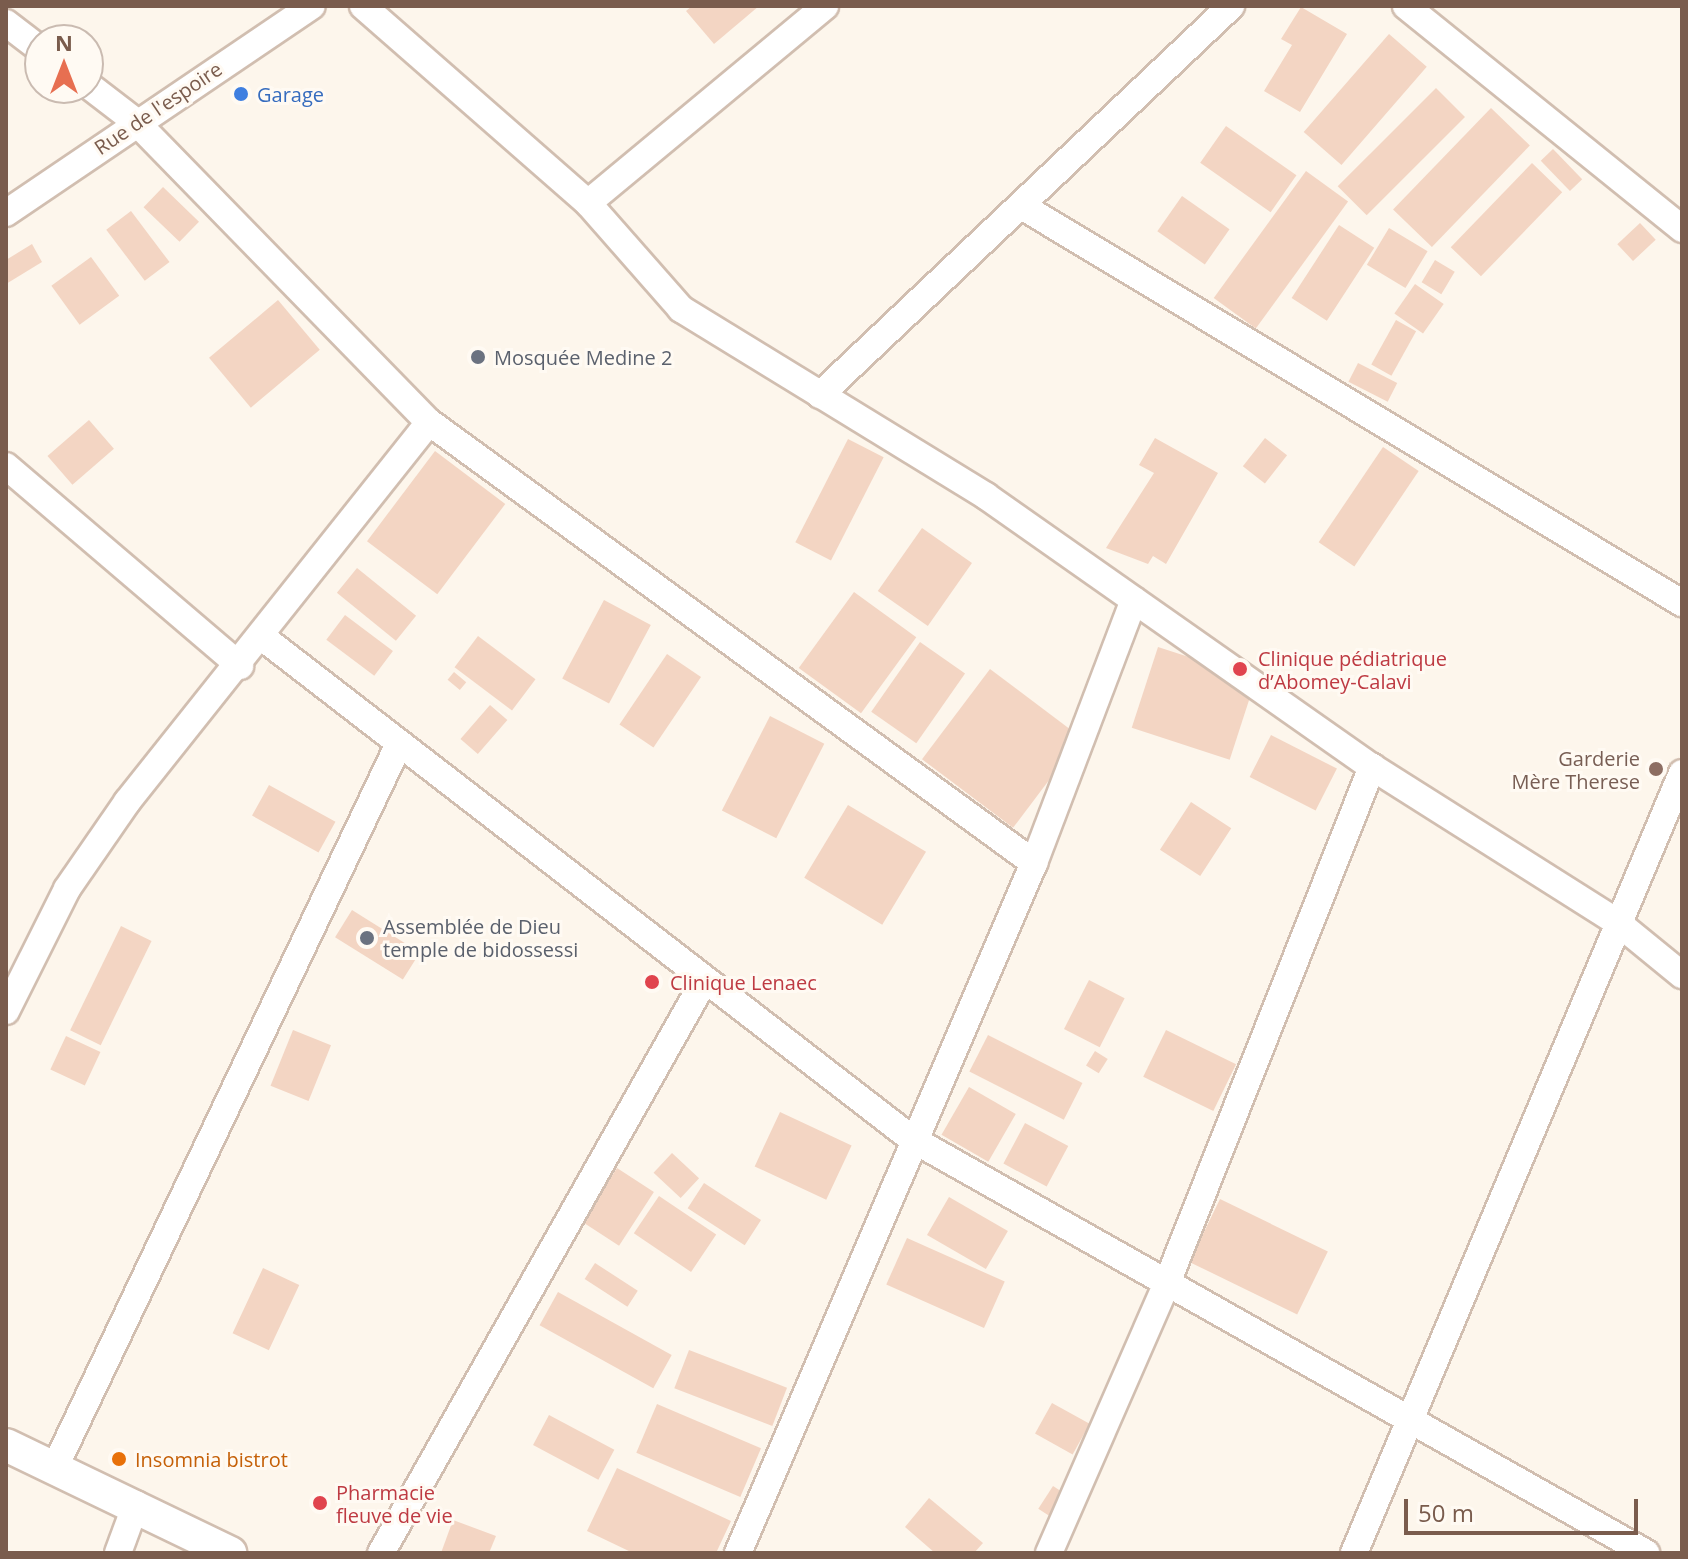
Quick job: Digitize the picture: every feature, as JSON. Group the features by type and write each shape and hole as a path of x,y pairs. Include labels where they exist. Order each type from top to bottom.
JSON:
{"street":[{"name":"Rue de l'espoire","path":"6,213 135,121 312,6"},
{"path":"363,6 588,203 681,309 986,496 1372,767 1617,922 1682,975"},
{"path":"588,203 825,6"},
{"path":"820,395 1025,208 1231,6"},
{"path":"1406,6 1682,229"},
{"path":"6,23 24,37"},
{"path":"104,97 135,121 429,422 1034,863"},
{"path":"1025,208 1682,603"},
{"path":"6,1011 67,889 127,802 240,666 429,422"},
{"path":"6,466 240,666"},
{"path":"738,1553 912,1139 1034,863 1134,600"},
{"path":"262,637 703,983 912,1139 1165,1288 1646,1553"},
{"path":"55,1467 399,744"},
{"path":"1049,1553 1165,1288 1372,767"},
{"path":"1354,1553 1413,1424 1617,922 1682,773"},
{"path":"381,1553 703,983"},
{"path":"6,1445 136,1504 230,1553"},
{"path":"118,1553 136,1504"}],"building":[{"path":"692,6 759,6 714,44 686,11"},
{"path":"1301,7 1347,34 1300,112 1264,91 1292,45 1281,39"},
{"path":"1389,34 1427,67 1341,165 1304,132"},
{"path":"1436,88 1465,117 1367,215 1338,186"},
{"path":"1491,108 1530,146 1432,247 1393,209"},
{"path":"1226,126 1296,175 1271,212 1200,163"},
{"path":"1553,149 1582,179 1570,191 1541,161"},
{"path":"1532,163 1562,192 1481,276 1451,247"},
{"path":"1306,171 1348,202 1256,329 1214,298"},
{"path":"163,187 199,222 180,242 144,207"},
{"path":"1182,196 1230,229 1205,264 1157,231"},
{"path":"131,211 170,262 145,281 106,230"},
{"path":"1640,223 1656,240 1633,261 1617,244"},
{"path":"1339,225 1374,248 1327,321 1292,298"},
{"path":"1389,228 1428,251 1405,288 1367,265"},
{"path":"32,244 42,262 6,284 6,260"},
{"path":"91,257 119,296 80,325 51,286"},
{"path":"1435,260 1455,272 1441,294 1422,282"},
{"path":"1415,284 1444,304 1423,334 1394,313"},
{"path":"278,300 320,350 251,408 209,358"},
{"path":"1396,320 1416,331 1391,376 1371,365"},
{"path":"1358,363 1397,383 1388,402 1348,382"},
{"path":"89,420 114,449 72,485 47,456"},
{"path":"1155,438 1218,473 1166,564 1153,556 1148,564 1106,548 1154,473 1139,465"},
{"path":"1265,438 1287,455 1265,484 1243,466"},
{"path":"848,439 884,457 831,561 795,542"},
{"path":"1383,447 1419,471 1354,566 1319,542"},
{"path":"435,451 505,504 437,594 367,541"},
{"path":"922,528 972,563 928,626 878,591"},
{"path":"357,568 416,616 396,641 337,593"},
{"path":"854,592 916,637 861,713 799,668"},
{"path":"604,600 651,625 609,703 562,679"},
{"path":"345,615 393,651 374,676 326,640"},
{"path":"478,636 536,679 512,710 455,667"},
{"path":"920,642 965,674 916,743 871,712"},
{"path":"1158,647 1256,679 1230,760 1132,728"},
{"path":"667,654 701,677 653,747 619,724"},
{"path":"990,669 1081,738 1013,828 922,759"},
{"path":"454,672 466,682 460,690 448,680"},
{"path":"490,705 507,720 478,754 460,739"},
{"path":"770,716 824,744 776,838 722,810"},
{"path":"1271,735 1337,769 1316,810 1250,777"},
{"path":"269,785 335,822 319,852 252,816"},
{"path":"1191,802 1231,828 1200,876 1160,850"},
{"path":"848,805 926,852 882,925 804,878"},
{"path":"352,910 420,952 403,980 335,937"},
{"path":"121,926 152,941 101,1045 70,1030"},
{"path":"1089,980 1125,998 1100,1047 1064,1029"},
{"path":"293,1030 331,1045 309,1101 271,1086"},
{"path":"1166,1030 1236,1064 1213,1111 1143,1077"},
{"path":"988,1035 1082,1083 1064,1120 969,1072"},
{"path":"66,1036 100,1052 85,1086 50,1070"},
{"path":"1095,1051 1108,1059 1099,1073 1086,1065"},
{"path":"969,1087 1016,1114 988,1162 942,1135"},
{"path":"780,1112 852,1145 826,1200 755,1166"},
{"path":"1025,1123 1068,1146 1047,1187 1003,1164"},
{"path":"672,1153 699,1178 681,1198 654,1173"},
{"path":"617,1168 654,1192 619,1246 582,1222"},
{"path":"704,1183 761,1220 745,1245 688,1208"},
{"path":"659,1196 716,1235 691,1272 634,1233"},
{"path":"949,1197 1008,1231 986,1269 927,1235"},
{"path":"1220,1199 1328,1252 1297,1315 1189,1262"},
{"path":"907,1238 1005,1282 984,1328 886,1285"},
{"path":"595,1263 638,1291 627,1307 585,1279"},
{"path":"263,1268 299,1285 269,1350 233,1333"},
{"path":"558,1292 672,1355 653,1388 540,1325"},
{"path":"689,1350 787,1388 772,1426 674,1388"},
{"path":"1052,1403 1090,1424 1073,1454 1035,1434"},
{"path":"657,1404 761,1448 740,1497 636,1453"},
{"path":"549,1415 614,1450 598,1480 533,1445"},
{"path":"617,1468 731,1521 716,1553 633,1553 587,1531"},
{"path":"1053,1486 1067,1495 1053,1518 1038,1509"},
{"path":"929,1498 983,1543 974,1553 935,1553 905,1527"},
{"path":"453,1520 496,1536 489,1553 441,1553"}],"place":[{"name":"Garage","path":"241,94"},
{"name":"Mosquée Medine 2","path":"478,357"},
{"name":"Clinique pédiatrique d’Abomey-Calavi","path":"1240,669"},
{"name":"Garderie Mère Therese","path":"1656,769"},
{"name":"Assemblée de Dieu temple de bidossessi","path":"367,938"},
{"name":"Clinique Lenaec","path":"652,982"},
{"name":"Insomnia bistrot","path":"119,1459"},
{"name":"Pharmacie fleuve de vie","path":"320,1503"}]}
